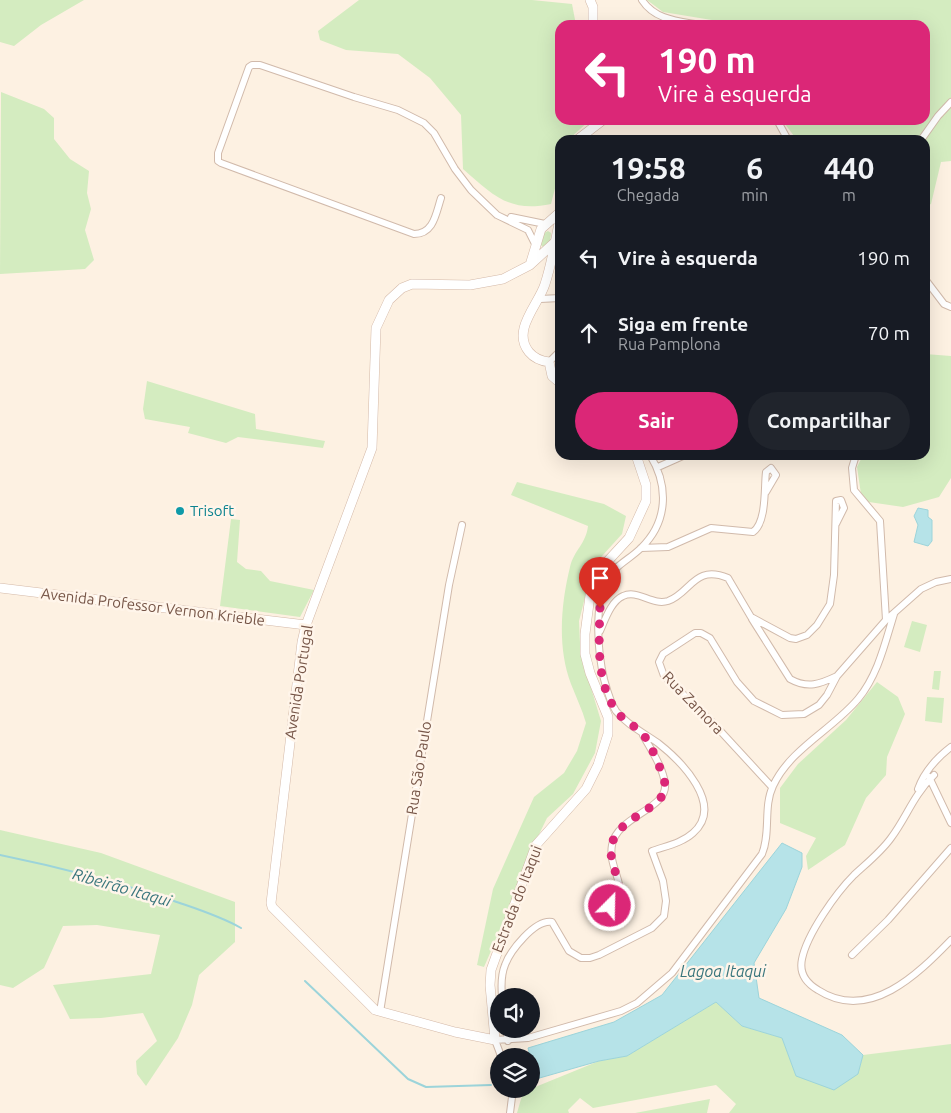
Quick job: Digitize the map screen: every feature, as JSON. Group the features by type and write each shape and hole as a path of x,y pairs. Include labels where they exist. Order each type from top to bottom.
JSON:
{"street":[{"path":"590,0 593,7 594,20"},
{"path":"642,0 651,10 662,17 676,20"},
{"path":"441,198 430,229 424,233 414,234 221,164 218,161 218,153 250,67 252,65 260,65 354,98 398,110 424,123 434,132 455,169 485,205 497,215 528,230 535,244 552,253 550,267 540,298 529,314 523,341 525,347 535,357 549,362"},
{"path":"925,135 938,116 951,102"},
{"path":"584,135 596,125"},
{"path":"485,205 520,220 545,224 553,230 555,242"},
{"path":"530,265 541,229 555,216"},
{"name":"Avenida Portugal","path":"555,242 552,253 510,276 483,284 442,286 412,284 402,288 389,300 376,328 372,448 306,625 291,726 272,907 366,1003 380,1012 455,1032 495,1040 508,1041 552,1032 621,1011 637,1003 672,973 762,854 768,834 772,787"},
{"path":"930,286 944,304 951,307"},
{"path":"540,298 555,298"},
{"path":"549,362 555,356"},
{"path":"549,362 552,376 555,379"},
{"name":"Estrada do Itaqui","path":"498,1048 495,1040 490,985 491,970 525,870 536,845 586,789 598,765 608,734 608,717 590,673 585,654 584,634 588,600 594,580 629,538 646,501 646,485 638,460"},
{"path":"502,988 502,975 511,953 541,923 552,922 574,956 590,958 652,928 662,920 666,910 666,893 652,850 676,843 693,833 702,818 705,802 702,793 692,778 659,744 621,717 614,707 601,663 599,632 602,594 606,582 616,568 640,548 655,529 662,511 663,492 658,467 653,460"},
{"path":"658,467 674,460"},
{"path":"854,460 852,468 854,490 880,521 886,620"},
{"path":"640,548 668,547 711,528 753,532 757,528 766,492"},
{"name":"Rua São Paulo","path":"380,1012 448,594 462,524"},
{"path":"751,617 782,634 796,639 807,635 817,625 826,613 831,598 836,524"},
{"path":"599,632 614,605 622,596 635,594 660,602 667,601 688,585 709,574 728,578 790,679 799,684 813,685 837,676"},
{"name":"Rua Zamora","path":"772,787 713,723 664,676 659,666 661,657 695,633 708,636 746,694 763,706 782,715 794,716 811,711 827,695 837,676 886,620 921,589 951,579"},
{"name":"Avenida Professor Vernon Krieble","path":"0,588 306,625"},
{"path":"772,787 794,758 858,699 878,662 894,614"},
{"path":"615,897 620,889 611,854 615,836 627,822 659,800 665,787 662,774 643,734"},
{"path":"951,747 940,756 930,776 917,792 892,838 846,884 820,920 803,956 804,977 812,986 828,996 845,1000 874,998 909,980 951,940"},
{"path":"930,776 951,824"},
{"path":"852,955 888,920 951,848"},
{"path":"510,1113 512,1098"}],"green space":[{"path":"0,0 84,0 41,25 14,46 0,42"},
{"path":"359,0 532,0 572,4 575,20 555,20 555,125 584,125 574,135 555,135 555,188 551,204 524,206 502,200 483,187 463,169 461,115 430,78 398,54 346,50 320,40 318,31"},
{"path":"647,0 951,0 951,161 941,162 931,204 930,135 793,135 786,125 930,125 930,20 712,20 663,12"},
{"path":"1,92 44,109 54,118 54,139 70,159 89,171 87,193 91,209 85,230 94,260 85,269 0,274"},
{"path":"548,231 551,233 550,242 543,247 541,245 542,234"},
{"path":"930,354 951,356 951,478 939,497 903,507 862,501 857,467 860,460 930,460"},
{"path":"147,381 255,414 256,429 325,441 323,448 238,437 226,443 188,433 190,427 145,419 143,409"},
{"path":"517,482 604,504 626,516 622,534 593,566 579,621 580,643 585,668 601,721 595,753 573,794 547,818 527,859 511,905 484,967 477,965 493,889 534,797 564,773 577,751 586,723 567,670 562,640 562,626 564,596 570,567 574,556 585,538 588,526 511,495"},
{"path":"231,519 240,520 237,562 246,569 261,571 270,581 314,590 300,617 220,606"},
{"path":"912,621 927,625 920,652 904,647"},
{"path":"934,671 941,671 939,690 932,689"},
{"path":"877,682 898,697 905,714 887,757 886,775 866,798 845,845 808,870 806,856 816,838 780,823 780,788 798,764 846,720"},
{"path":"927,697 944,698 942,723 925,721"},
{"path":"0,830 101,853 235,902 235,942 199,975 192,1005 178,1038 146,1086 137,1074 136,1061 157,1041 143,1013 101,1018 70,1019 53,985 151,974 160,935 97,925 63,926 44,968 13,988 0,985"},
{"path":"716,1002 742,1026 782,1038 796,1076 858,1074 863,1055 951,1044 951,1113 729,1113 736,1104 716,1085 593,1108 580,1098 568,1110 569,1113 517,1113 521,1098 540,1098 540,1085 599,1061 627,1056"},
{"path":"710,1099 707,1113 635,1113"}],"water":[{"path":"918,508 928,510 928,517 932,520 932,541 928,546 914,542 918,525 914,516"},
{"name":"Lagoa Itaqui","path":"782,843 802,853 802,867 786,909 754,963 759,998 842,1035 863,1055 858,1074 834,1090 796,1076 782,1038 742,1026 716,1002 627,1056 599,1061 540,1078 540,1048 528,1048 614,1022 662,995"}],"waterway":[{"name":"Ribeirão Itaqui","path":"0,855 131,887 208,913 241,928"},
{"name":"Ribeirão Itaqui","path":"305,981 408,1079 426,1087 490,1085"}],"place":[{"name":"Trisoft","path":"180,511"}],"route":[{"path":"600,608 599,647 609,695 621,717 643,734 665,783 661,798 627,822 612,842 613,866 620,889 610,906"}]}
